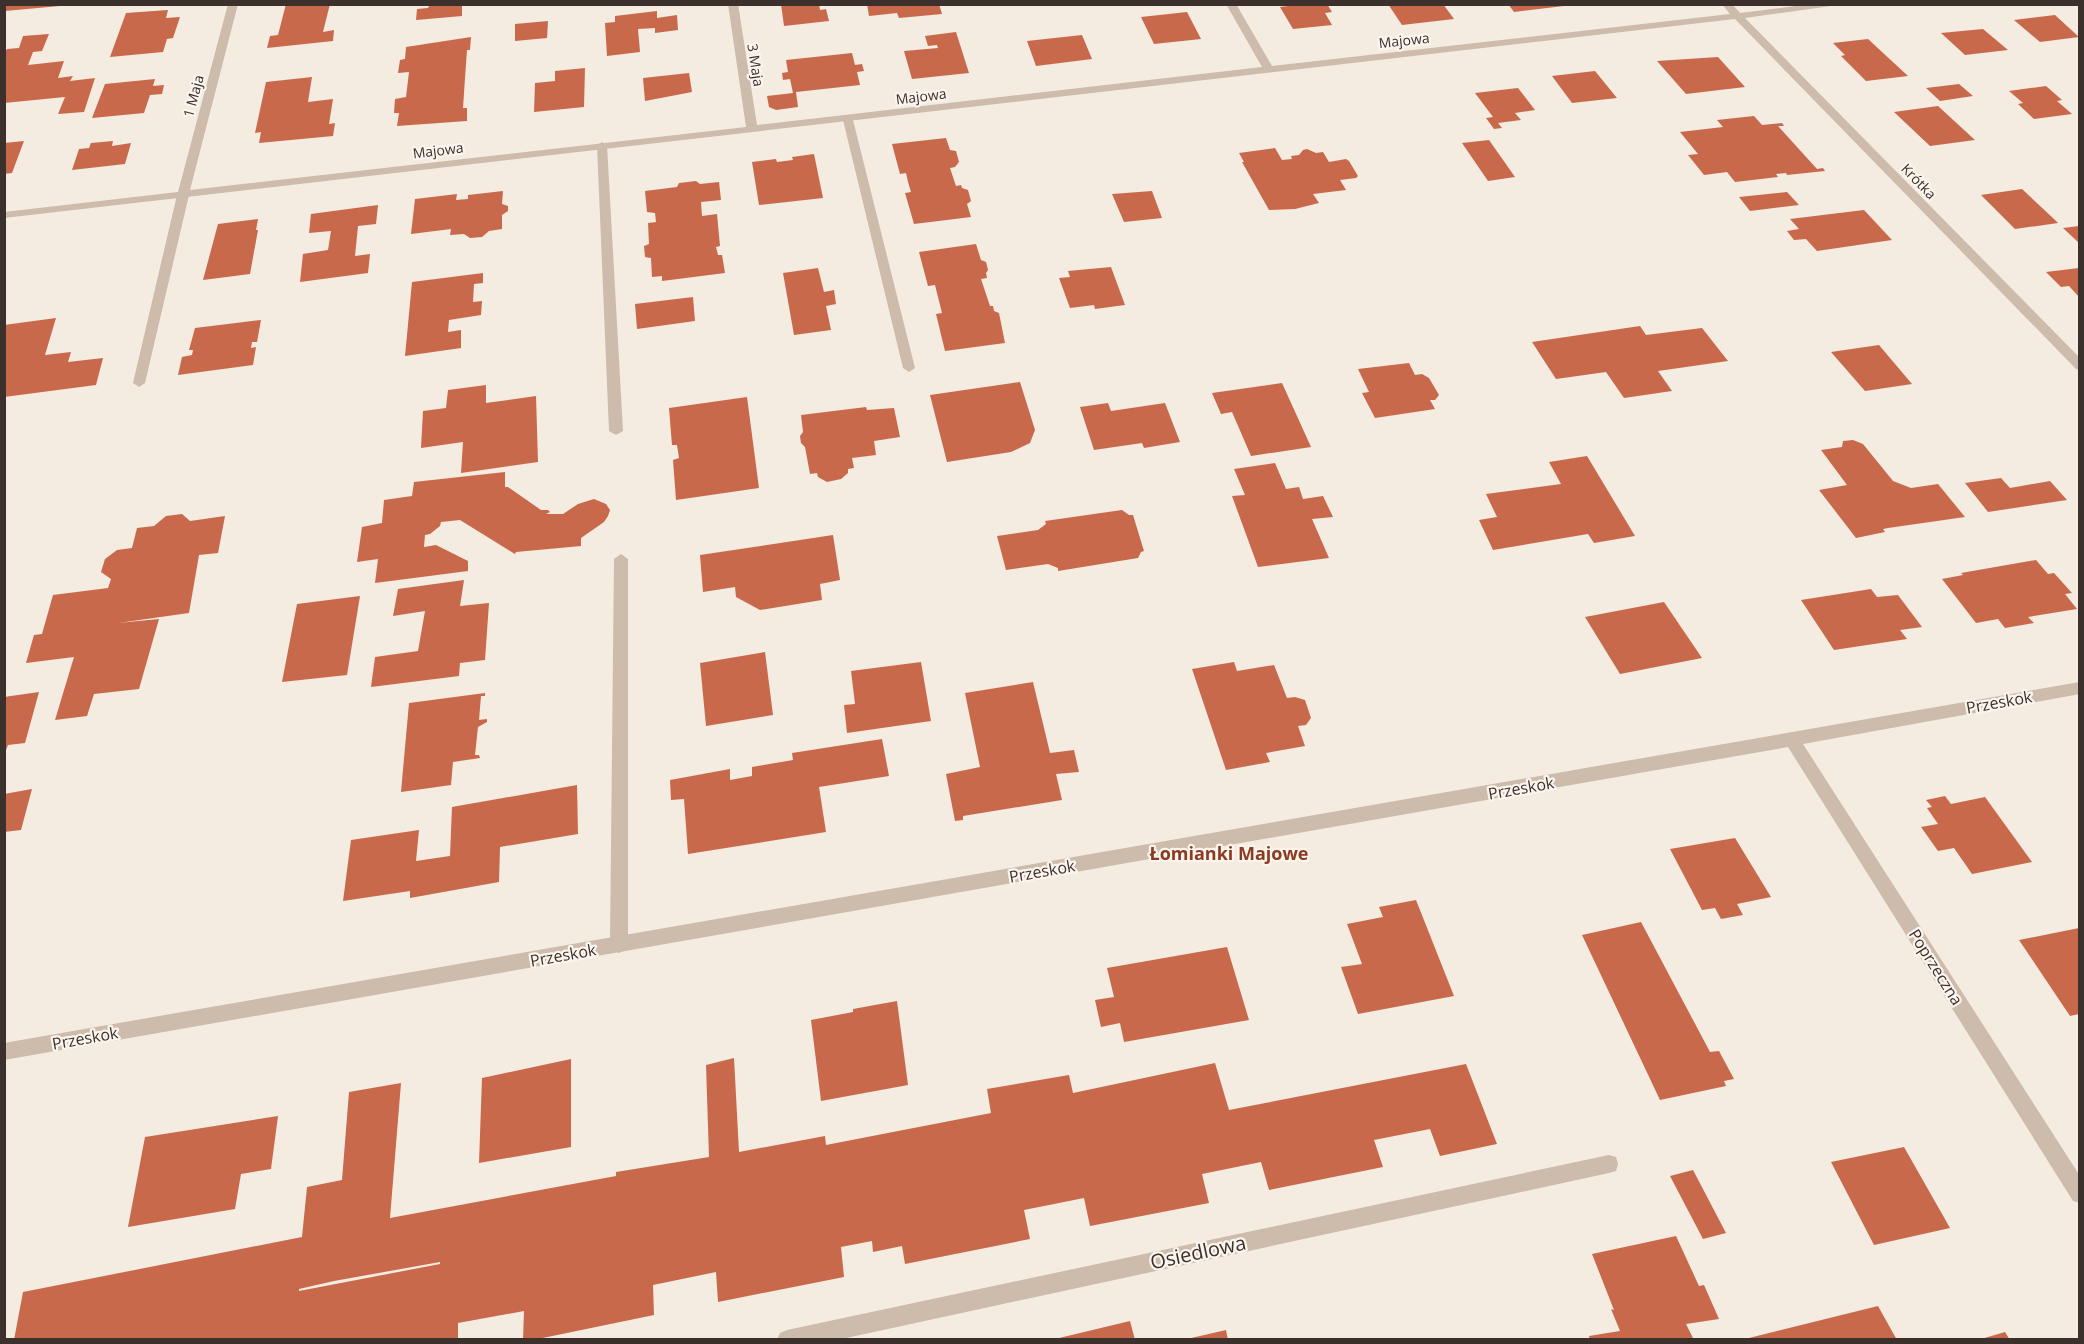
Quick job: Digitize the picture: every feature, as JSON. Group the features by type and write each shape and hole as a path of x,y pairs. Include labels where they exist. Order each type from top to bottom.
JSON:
{"street":[{"name":"1 Maja","path":"139,384 183,195 233,4"},
{"name":"3 Maja","path":"733,4 752,129"},
{"path":"1231,4 1269,70"},
{"name":"Krótka","path":"1726,4 2079,366"},
{"name":"Majowa","path":"4,215 602,145 848,120 1841,4"},
{"path":"848,120 909,368"},
{"path":"602,145 616,431"},
{"path":"620,945 621,559"},
{"name":"Przeskok","path":"4,1052 2079,688"},
{"name":"Poprzeczna","path":"1792,740 2079,1194"},
{"name":"Osiedlowa","path":"787,1340 1609,1164"}],"building":[{"path":"5,4 60,4 60,6 5,11"},
{"path":"286,4 330,4 323,32 334,30 333,41 267,48 270,36 278,35"},
{"path":"430,4 462,4 462,16 416,20 417,9 428,8"},
{"path":"781,4 819,4 820,10 826,9 829,21 784,26"},
{"path":"867,4 939,4 942,14 899,18 897,13 869,16"},
{"path":"1327,4 1332,12 1325,13 1332,25 1293,29 1280,7"},
{"path":"1388,4 1443,4 1454,19 1402,25"},
{"path":"1508,4 1562,4 1564,6 1514,12"},
{"path":"168,10 166,18 180,17 173,38 167,39 163,52 110,57 126,13"},
{"path":"657,11 657,18 677,15 678,30 655,33 655,28 638,29 640,52 607,56 605,23 615,22 615,16"},
{"path":"1187,12 1201,39 1154,44 1141,17"},
{"path":"2055,15 2079,37 2040,42 2014,20"},
{"path":"548,21 547,38 515,41 515,24"},
{"path":"1983,29 2008,50 1965,55 1941,33"},
{"path":"956,32 969,73 912,79 904,51 938,48 937,45 928,46 925,36"},
{"path":"49,34 42,51 33,52 28,65 64,61 58,78 73,76 70,81 95,78 84,112 58,114 65,97 4,103 4,53 7,49 19,48 23,36"},
{"path":"1082,35 1092,59 1036,66 1027,41"},
{"path":"471,37 470,50 467,50 463,108 467,108 467,121 397,126 399,113 394,113 395,99 406,97 409,72 398,73 400,60 405,59 406,47"},
{"path":"1868,39 1908,76 1866,81 1841,56 1845,55 1833,43"},
{"path":"852,53 855,65 862,64 864,71 857,72 860,85 796,92 798,107 776,110 769,107 767,96 793,93 790,79 783,80 782,73 788,72 786,60"},
{"path":"1718,57 1745,87 1686,94 1657,61"},
{"path":"585,68 584,107 534,112 535,83 555,81 555,71"},
{"path":"1595,71 1617,98 1572,103 1552,76"},
{"path":"689,73 692,92 645,101 643,78"},
{"path":"312,77 308,102 333,99 329,124 335,123 333,136 259,143 261,132 255,133 266,82"},
{"path":"155,79 153,86 164,85 162,94 150,95 144,113 92,118 105,84"},
{"path":"1959,84 1973,96 1940,101 1926,88"},
{"path":"2046,86 2062,100 2057,101 2072,114 2034,119 2018,104 2023,103 2009,91"},
{"path":"1518,88 1535,110 1515,113 1521,120 1498,123 1502,128 1494,129 1486,118 1493,117 1475,93"},
{"path":"1938,106 1975,140 1930,146 1894,112"},
{"path":"1754,116 1762,125 1782,123 1784,126 1778,126 1817,169 1823,168 1825,171 1776,174 1778,177 1735,182 1727,172 1704,175 1688,155 1698,154 1680,132 1723,127 1717,120"},
{"path":"946,138 950,150 956,151 959,162 955,167 950,168 956,186 961,185 962,188 968,190 971,201 967,204 971,217 914,224 905,193 911,192 906,173 900,174 892,144"},
{"path":"1489,140 1515,177 1488,181 1462,143"},
{"path":"24,141 12,173 4,174 4,143"},
{"path":"113,141 112,146 131,143 125,164 72,170 79,149 89,148 91,143"},
{"path":"1275,148 1282,160 1292,159 1291,156 1299,155 1307,149 1316,153 1323,152 1329,162 1346,159 1358,176 1340,180 1346,190 1313,194 1319,203 1295,209 1269,210 1239,153"},
{"path":"814,154 823,198 759,205 752,162 776,159 777,162 793,160 792,157"},
{"path":"696,181 700,184 719,182 721,200 701,202 702,216 717,214 720,246 716,247 718,255 722,255 725,273 662,281 662,276 652,277 651,258 645,257 644,246 649,244 648,223 656,222 655,213 647,212 645,191 677,187 679,183"},
{"path":"2022,189 2058,223 2015,229 1981,195"},
{"path":"503,191 502,204 508,206 508,211 502,215 502,229 489,231 482,237 470,238 464,234 450,235 451,229 411,234 415,199 457,194 456,200 468,199 468,195"},
{"path":"1152,191 1162,218 1124,222 1112,194"},
{"path":"1787,192 1799,205 1750,211 1739,197"},
{"path":"378,205 376,224 358,226 355,256 370,254 368,273 300,282 303,254 328,250 331,231 309,233 311,214"},
{"path":"1864,210 1892,240 1817,251 1806,239 1794,240 1787,231 1799,229 1790,219"},
{"path":"258,219 250,274 203,280 218,224"},
{"path":"2079,226 2079,243 2063,228"},
{"path":"976,244 981,260 986,262 988,270 987,278 981,279 990,306 993,306 994,311 999,313 1005,343 945,351 936,314 942,313 935,285 928,286 919,252"},
{"path":"1111,267 1125,305 1095,309 1094,305 1070,308 1059,278 1070,277 1068,271"},
{"path":"818,268 824,292 834,290 836,304 826,306 831,330 794,335 783,273"},
{"path":"2079,268 2079,297 2069,286 2061,287 2046,272"},
{"path":"483,273 483,283 474,284 473,302 482,301 481,315 449,320 448,332 461,330 461,348 405,356 412,282"},
{"path":"693,297 695,321 637,329 635,304"},
{"path":"56,318 45,355 71,352 68,362 103,358 96,385 4,397 4,325"},
{"path":"261,320 257,342 252,342 251,348 256,347 253,365 178,375 182,357 192,355 193,350 189,350 195,328"},
{"path":"1640,326 1646,335 1702,328 1728,361 1658,371 1672,391 1624,398 1606,372 1556,379 1532,342"},
{"path":"1879,345 1912,384 1865,391 1831,352"},
{"path":"1409,363 1415,375 1422,374 1429,378 1439,395 1435,400 1430,400 1435,409 1375,418 1362,393 1369,392 1358,369"},
{"path":"1020,382 1035,430 1030,443 1011,452 947,462 930,395"},
{"path":"1282,383 1311,447 1251,456 1232,412 1221,414 1212,393"},
{"path":"486,385 486,403 536,396 538,462 461,473 463,442 421,448 423,411 446,408 448,390"},
{"path":"747,397 759,488 676,500 673,460 679,458 677,445 672,445 669,408"},
{"path":"1108,403 1111,411 1165,403 1180,442 1144,448 1142,443 1094,450 1080,407"},
{"path":"866,407 867,410 894,408 900,437 874,441 876,455 852,458 854,468 848,469 848,473 841,479 827,482 818,477 817,473 810,474 805,447 801,443 800,436 803,432 801,415"},
{"path":"1853,440 1863,444 1893,481 1911,488 1938,484 1965,517 1888,528 1883,529 1885,532 1856,538 1819,490 1847,485 1821,450 1842,447 1843,441"},
{"path":"1587,456 1635,536 1594,543 1588,534 1493,550 1479,520 1497,517 1486,494 1561,484 1549,462"},
{"path":"1275,463 1286,489 1299,487 1303,499 1323,496 1333,517 1312,519 1329,558 1258,567 1232,496 1245,495 1234,469"},
{"path":"505,472 505,487 541,510 550,512 546,514 563,514 578,504 594,499 606,504 610,510 608,516 604,522 581,538 581,546 516,552 515,554 460,520 441,522 440,526 425,535 424,547 436,545 468,561 468,571 375,583 378,559 357,562 362,527 382,523 384,500 412,496 414,482"},
{"path":"2001,478 2010,488 2050,481 2067,500 1988,512 1965,483"},
{"path":"1122,510 1133,515 1144,551 1138,558 1058,571 1058,568 1048,564 1006,570 997,536 1038,530 1046,524 1045,521"},
{"path":"182,514 190,521 225,516 218,553 199,555 189,613 118,623 159,619 139,689 94,694 87,716 55,720 74,657 26,663 34,635 42,634 53,595 108,588 111,579 101,572 105,559 117,550 132,548 137,528 154,526 166,516"},
{"path":"833,535 840,580 820,584 822,600 760,610 736,597 735,587 703,592 700,555"},
{"path":"2036,560 2048,574 2054,573 2072,593 2065,594 2077,609 2028,617 2034,623 2005,628 1998,619 1976,623 1942,579 1963,575 1961,573"},
{"path":"464,580 460,606 489,603 485,660 460,663 459,676 371,687 375,657 418,651 425,611 393,616 398,589"},
{"path":"1871,589 1877,597 1898,595 1922,627 1900,630 1907,639 1834,650 1801,600"},
{"path":"360,596 347,675 282,682 297,604"},
{"path":"1664,602 1702,658 1620,674 1585,617"},
{"path":"765,652 773,715 706,726 700,663"},
{"path":"921,662 931,721 847,733 844,705 855,704 851,671"},
{"path":"1234,662 1237,671 1274,665 1287,698 1295,697 1305,700 1311,718 1306,725 1298,726 1305,746 1266,753 1270,762 1226,770 1192,669"},
{"path":"1033,682 1050,753 1074,750 1079,772 1056,774 1062,800 963,816 963,820 955,821 946,774 980,767 965,693"},
{"path":"39,692 25,743 8,745 4,755 4,697"},
{"path":"485,693 485,696 481,696 479,720 487,719 487,722 478,727 475,755 479,755 480,758 453,762 451,785 401,792 409,703"},
{"path":"882,739 889,776 819,787 826,832 688,854 684,799 671,800 670,780 730,769 730,780 752,776 752,767 793,760 792,753"},
{"path":"577,785 578,834 500,847 499,882 410,898 410,891 343,901 351,840 419,830 416,861 450,856 452,807"},
{"path":"32,789 21,830 4,832 4,794"},
{"path":"1945,796 1951,804 1985,797 2032,862 1972,874 1954,848 1938,851 1921,827 1938,824 1927,808 1932,807 1926,800"},
{"path":"1735,838 1771,897 1737,904 1743,915 1721,919 1715,908 1702,910 1670,849"},
{"path":"1416,900 1454,996 1358,1014 1341,967 1362,964 1347,924 1383,917 1379,907"},
{"path":"1641,922 1710,1052 1719,1051 1734,1079 1724,1081 1726,1086 1660,1100 1582,935"},
{"path":"2079,928 2079,1014 2070,1016 2019,940"},
{"path":"1227,947 1249,1020 1124,1042 1120,1023 1101,1027 1095,1000 1114,997 1107,968"},
{"path":"897,1001 908,1085 821,1101 811,1020"},
{"path":"734,1058 739,1152 825,1136 826,1145 991,1113 987,1089 1069,1075 1073,1093 1215,1063 1229,1110 1466,1064 1497,1144 1440,1156 1430,1129 1374,1140 1383,1167 1269,1190 1261,1162 1202,1174 1209,1203 1090,1226 1084,1198 1024,1210 1030,1239 905,1264 902,1246 873,1252 872,1241 841,1247 844,1277 718,1302 716,1272 653,1285 654,1315 533,1340 523,1340 524,1311 458,1323 458,1340 14,1340 23,1292 302,1237 307,1187 342,1180 349,1092 401,1083 390,1218 616,1176 616,1172 709,1157 706,1065","holes":["440,1262 440,1264 299,1291 299,1289 334,1281"]},
{"path":"571,1059 571,1147 479,1163 482,1078"},
{"path":"278,1116 271,1169 241,1174 235,1209 128,1227 145,1137"},
{"path":"1904,1147 1950,1228 1874,1245 1831,1162"},
{"path":"1693,1170 1726,1233 1703,1239 1670,1176"},
{"path":"1676,1236 1699,1286 1704,1285 1719,1319 1686,1324 1693,1338 1689,1340 1590,1340 1589,1336 1620,1331 1592,1254"},
{"path":"1878,1306 1897,1340 1745,1340 1745,1339"},
{"path":"1130,1321 1135,1340 1055,1340 1055,1339"},
{"path":"1226,1330 1228,1340 1187,1339"},
{"path":"2005,1332 2010,1340 1981,1340 1981,1339"}],"district":[{"name":"Łomianki Majowe","path":"1229,853"}]}
